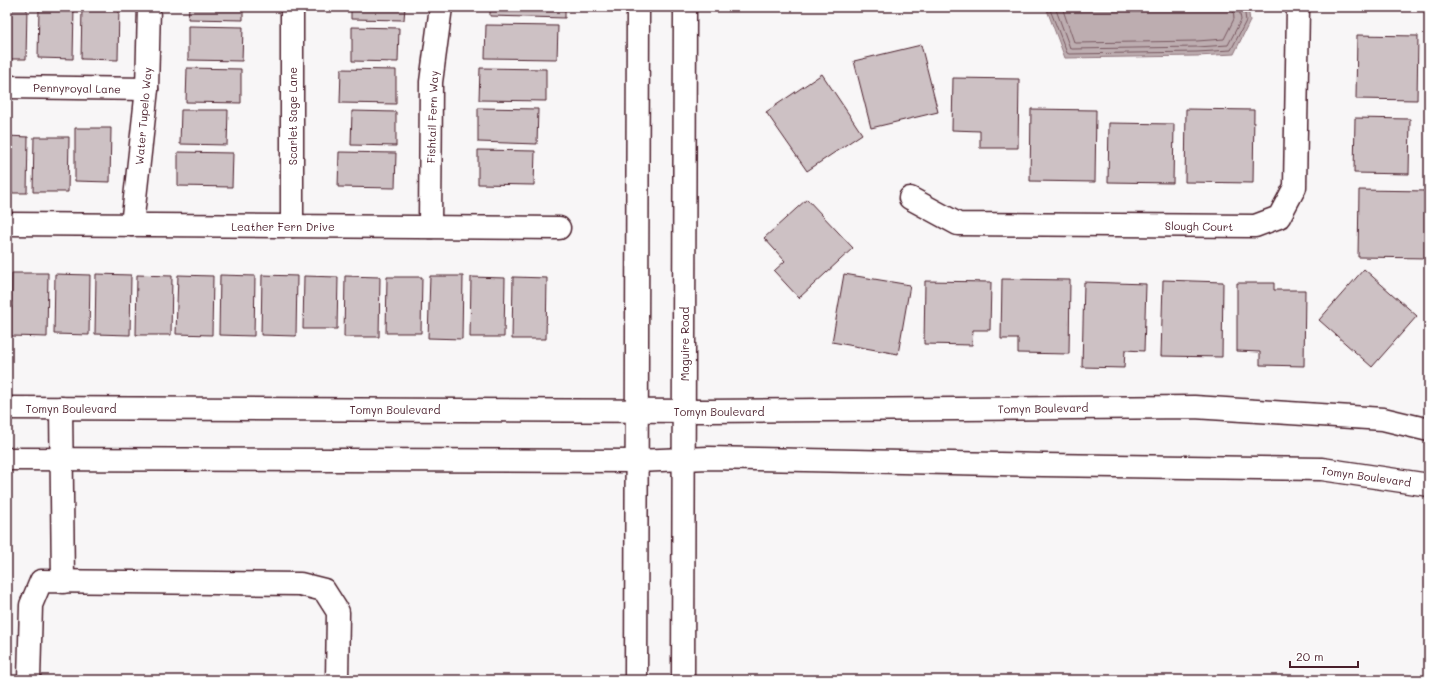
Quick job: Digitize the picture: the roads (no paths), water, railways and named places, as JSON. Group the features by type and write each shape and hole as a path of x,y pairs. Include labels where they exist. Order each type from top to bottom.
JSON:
{"street":[{"name":"Water Tupelo Way","path":"132,225 147,89 149,7"},
{"name":"Scarlet Sage Lane","path":"292,7 292,226"},
{"name":"Fishtail Fern Way","path":"430,227 431,82 441,7"},
{"path":"636,680 638,7"},
{"name":"Maguire Road","path":"683,680 685,7"},
{"name":"Slough Court","path":"910,198 958,224 1255,226 1279,217 1295,187 1298,7"},
{"name":"Pennyroyal Lane","path":"7,87 147,89"},
{"name":"Leather Fern Drive","path":"7,224 559,228"},
{"name":"Tomyn Boulevard","path":"7,408 684,411 1194,407 1383,419 1429,430"},
{"path":"61,408 63,582"},
{"name":"Tomyn Boulevard","path":"7,458 637,461 708,458 1322,469 1429,485"},
{"path":"29,680 31,605 41,581 300,584 324,590 338,612 337,680"}],"water":[{"path":"1036,7 1248,7 1250,21 1234,54 1065,58 1047,10"}]}
